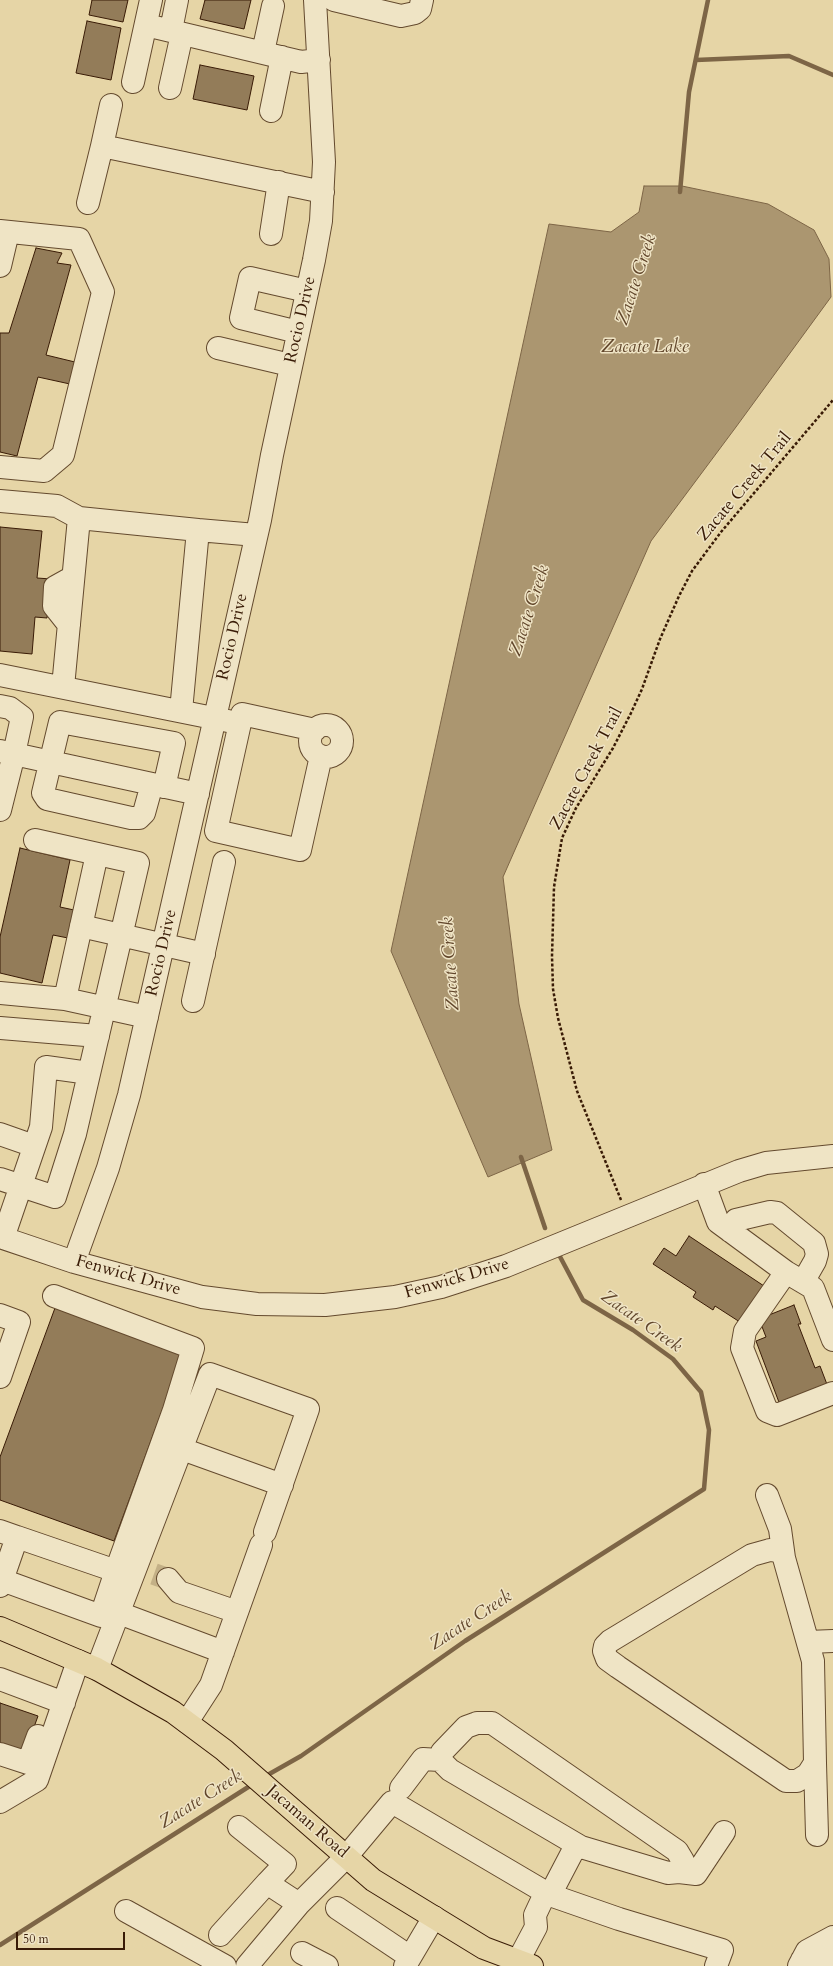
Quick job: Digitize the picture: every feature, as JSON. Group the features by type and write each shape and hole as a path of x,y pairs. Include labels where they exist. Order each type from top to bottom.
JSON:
{"main road":[{"name":"Jacaman Road","path":"0,1628 88,1665 173,1712 224,1750 373,1880 484,1948 525,1963"}],"street":[{"path":"133,82 151,0"},
{"path":"170,88 176,32 177,0"},
{"name":"Rocio Drive","path":"74,1262 108,1168 130,1095 256,535 321,221 324,127 316,0"},
{"path":"334,0 401,16 415,14 420,9 422,0"},
{"path":"271,111 273,6"},
{"path":"146,25 301,62 319,60"},
{"path":"88,203 111,104"},
{"path":"102,146 323,192"},
{"path":"271,234 279,182"},
{"path":"0,266 4,232 79,239 104,292 63,455 44,471 0,467"},
{"path":"298,332 241,318 250,278 307,291"},
{"path":"218,348 290,365"},
{"path":"0,501 57,506 79,518 256,535"},
{"path":"63,687 79,518"},
{"path":"181,712 198,530"},
{"path":"0,675 240,723"},
{"path":"0,706 10,708 22,717 7,753 0,810"},
{"path":"242,714 314,730 319,727 334,727 340,735 341,745 335,754 331,756 321,756 300,850 216,832 240,723 242,714"},
{"path":"60,722 174,743 158,786 144,813 138,818 131,818 47,799 43,793 51,762 60,722"},
{"path":"7,753 198,794"},
{"path":"0,1179 55,1198 75,1134 138,863 35,840"},
{"path":"65,999 97,854"},
{"path":"193,1001 224,862"},
{"path":"81,926 204,954"},
{"path":"0,993 65,999 147,1017"},
{"path":"0,1028 98,1036"},
{"path":"1,1237 21,1186 41,1128 46,1067 90,1073"},
{"path":"0,1134 34,1146"},
{"name":"Fenwick Drive","path":"1,1237 74,1262 202,1297 257,1304 325,1305 395,1297 441,1287 506,1266 704,1184 766,1163 833,1156"},
{"path":"704,1184 718,1222 794,1277 813,1288 833,1340"},
{"path":"730,1231 736,1220 770,1212 777,1213 814,1243 816,1254 815,1262 794,1277 745,1332 742,1348 767,1411 777,1415 833,1393"},
{"path":"54,1296 193,1348 174,1410 144,1573 101,1616 1,1583 9,1534 144,1573 179,1592 237,1612"},
{"path":"0,1315 19,1322 0,1377"},
{"path":"0,1754 28,1763 58,1701 88,1665 144,1573 182,1449 210,1374 308,1408 211,1685 186,1722"},
{"path":"182,1449 282,1485"},
{"path":"767,1495 780,1529 784,1558 813,1661 817,1835"},
{"path":"784,1558 780,1551 770,1550 752,1555 610,1641 605,1646 604,1651 607,1659 618,1667 786,1781 797,1781 808,1774 815,1763"},
{"path":"119,1613 223,1652"},
{"path":"808,1642 833,1641"},
{"path":"0,1679 58,1701"},
{"path":"0,1802 37,1780 58,1701"},
{"path":"440,1760 442,1752 466,1727 477,1723 492,1723 677,1851 683,1861 683,1866 679,1872"},
{"path":"401,1788 423,1759 440,1760 450,1770 581,1847 668,1873 679,1872 696,1874 724,1832"},
{"path":"247,1966 300,1904 346,1857 392,1802 550,1894 619,1919 722,1950 716,1966"},
{"path":"220,1935 285,1864 239,1827"},
{"path":"550,1894 573,1851 581,1847"},
{"path":"267,1883 300,1904"},
{"path":"525,1963 536,1927 546,1921 554,1902 550,1894"},
{"path":"337,1908 407,1962 434,1917"},
{"path":"126,1911 195,1959 225,1966"},
{"path":"801,1963 807,1951 833,1937"},
{"path":"302,1953 327,1966"},
{"path":"801,1963 833,1960"}],"path":[{"name":"Zacate Creek Trail","path":"621,1200 577,1091 558,1018 553,989 552,956 554,886 559,851 564,832 576,808 613,748 631,713 642,689 660,639 692,571 721,532 833,400"}],"water":[{"name":"Zacate Lake","path":"644,186 682,186 768,204 814,230 829,259 831,297 651,541 503,877 519,1004 552,1150 488,1177 391,951 549,224 611,232 639,212"}],"building":[{"path":"92,0 128,0 123,22 89,15"},
{"path":"205,0 251,0 244,29 200,19"},
{"path":"87,21 121,28 111,80 76,73"},
{"path":"200,65 254,76 247,110 193,99"},
{"path":"36,248 62,253 57,263 71,265 46,355 79,363 70,384 38,377 17,456 0,452 0,333 9,333"},
{"path":"0,527 42,531 37,578 51,579 47,618 35,617 32,654 0,651"},
{"path":"20,848 70,860 60,907 74,910 68,938 53,935 42,983 0,973 0,937"},
{"path":"689,1236 767,1288 743,1324 715,1306 713,1310 693,1297 696,1292 653,1264 664,1248 676,1256"},
{"path":"794,1305 801,1324 798,1324 815,1368 820,1366 828,1387 780,1405 756,1341 766,1337 759,1319"},
{"path":"55,1308 183,1354 114,1541 0,1500 0,1457"},
{"path":"0,1703 38,1716 24,1755 0,1747"}],"waterway":[{"name":"Zacate Creek","path":"680,192 689,92 708,0"},
{"path":"696,60 789,56 833,75"},
{"name":"Zacate Creek","path":"521,1157 545,1228"},
{"name":"Zacate Creek","path":"264,1777 301,1756 465,1641 704,1489 709,1430 701,1392 673,1359 633,1330 583,1300 557,1251"},
{"name":"Zacate Creek","path":"0,1945 253,1784"}],"tunnel":[{"path":"154,1574 168,1579"}]}
